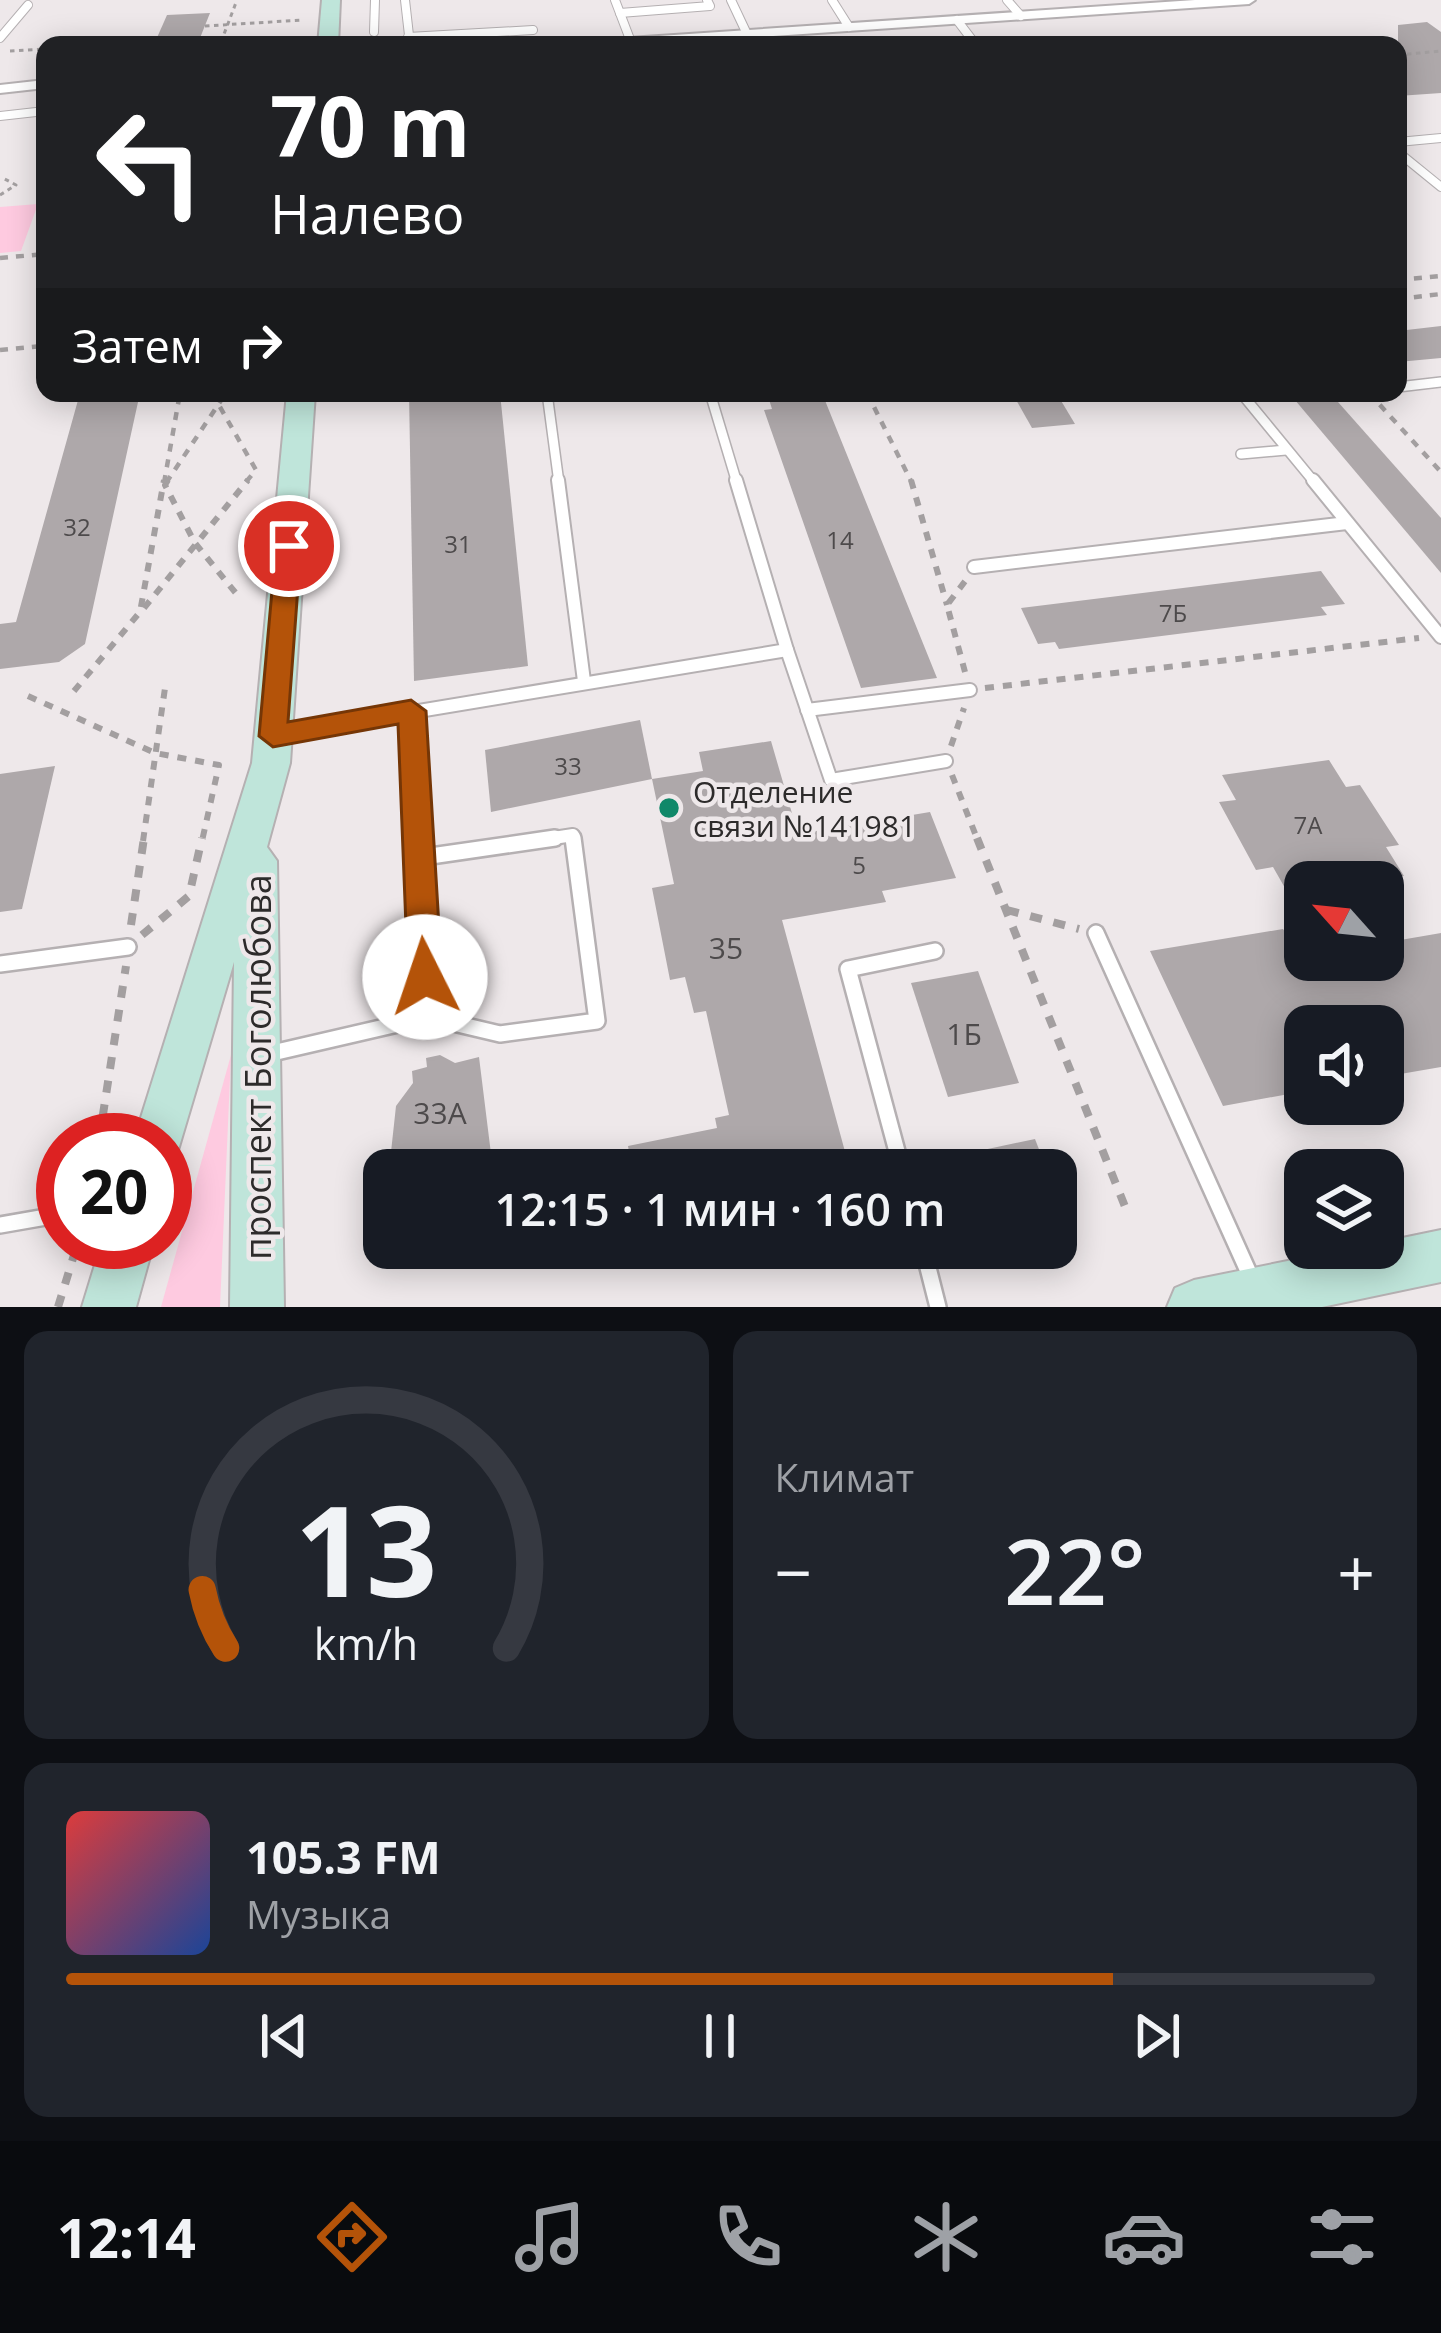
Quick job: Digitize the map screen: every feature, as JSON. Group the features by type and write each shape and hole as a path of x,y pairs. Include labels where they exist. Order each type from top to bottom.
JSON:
{"main road":[{"path":"329,36 331,0"},
{"name":"проспект Боголюбова","path":"167,1113 256,828 273,736 300,402"},
{"name":"проспект Боголюбова","path":"256,828 261,1056 257,1307"},
{"path":"1194,1307 1441,1256"},
{"path":"110,1307 121,1269"}],"street":[{"path":"729,36 1249,0"},
{"path":"0,89 36,85"}],"lane":[{"path":"374,32 375,0"},
{"path":"405,0 409,36"},
{"path":"615,0 629,36"},
{"path":"620,13 682,4 710,6 707,0"},
{"path":"731,0 747,34"},
{"path":"832,0 849,27"},
{"path":"1007,0 1021,16"},
{"path":"0,38 28,5"},
{"path":"957,20 969,36"},
{"path":"466,36 533,30"},
{"path":"0,116 36,112"},
{"path":"1407,141 1441,138"},
{"path":"1407,159 1441,188"},
{"path":"1427,176 1441,175"},
{"path":"1407,386 1441,382"},
{"path":"548,402 584,681"},
{"path":"713,402 831,780 946,761"},
{"path":"1248,402 1440,636"},
{"path":"1241,454 1286,450"},
{"path":"974,567 1347,523"},
{"path":"273,736 787,650"},
{"path":"807,710 970,690"},
{"path":"411,711 428,1017"},
{"path":"261,1056 428,1017 500,1034 597,1021 573,835 417,858"},
{"path":"1096,933 1258,1294"},
{"path":"0,964 128,947"},
{"path":"896,1149 848,969 935,951"},
{"path":"0,1225 36,1219"},
{"path":"928,1269 938,1307"}],"path":[{"path":"223,36 237,0"},
{"path":"205,26 303,20"},
{"path":"0,51 36,50"},
{"path":"1407,54 1441,51"},
{"path":"0,195 16,185 1,177"},
{"path":"0,258 36,255"},
{"path":"1407,279 1441,276"},
{"path":"1407,298 1441,295"},
{"path":"0,350 36,347"},
{"path":"140,613 179,402"},
{"path":"74,691 256,470 216,402"},
{"path":"165,484 220,402"},
{"path":"872,402 918,495 970,690 946,761 1128,1214"},
{"path":"1377,402 1441,472"},
{"path":"165,484 196,543 239,597"},
{"path":"947,605 974,567"},
{"path":"970,690 1440,636"},
{"path":"103,1113 166,680"},
{"path":"28,696 155,753 219,765 189,896 128,947"},
{"path":"1007,910 1096,933"},
{"path":"58,1307 70,1269"}],"shaded area":[{"path":"36,204 21,251 0,253 0,207"},
{"path":"231,1055 220,1307 161,1307 172,1269 192,1269 192,1195"}],"building":[{"path":"210,13 201,36 158,36 167,15"},
{"path":"1427,22 1441,32 1441,93 1407,95 1407,36 1398,36 1398,25"},
{"path":"1441,326 1441,358 1407,361 1407,330"},
{"path":"77,402 138,402 85,644 59,662 0,669 0,624 16,622"},
{"path":"409,402 501,402 528,666 414,681"},
{"path":"770,402 826,402 937,678 861,688 764,410 772,409"},
{"path":"1017,402 1062,402 1075,424 1032,428"},
{"path":"1297,402 1338,402 1441,518 1441,573"},
{"path":"1321,571 1345,604 1321,607 1327,615 1059,649 1055,642 1038,644 1021,608"},
{"path":"640,720 652,779 491,812 485,750"},
{"path":"771,741 798,834 930,812 956,878 882,891 886,902 782,920 844,1149 628,1149 717,1128 715,1118 729,1115 706,1011 694,1013 685,977 670,980 652,888 674,884 652,779 703,771 699,752"},
{"path":"1329,760 1346,787 1360,785 1399,845 1386,847 1395,861 1284,861 1284,886 1273,867 1256,870 1219,802 1236,800 1222,775"},
{"path":"55,766 22,909 0,912 0,774"},
{"path":"1283,929 1284,981 1404,981 1404,939 1441,933 1441,1067 1404,1073 1404,1005 1284,1005 1284,1095 1223,1106 1150,951"},
{"path":"978,971 1019,1083 948,1097 911,983"},
{"path":"440,1055 455,1063 479,1057 490,1149 391,1149 396,1106 413,1083 412,1071 427,1067 426,1058"},
{"path":"1035,1139 1039,1149 988,1149"}],"place":[{"name":"Отделение связи №141981","path":"669,808"}],"route":[{"path":"289,546 273,736 411,711 425,977"}]}
